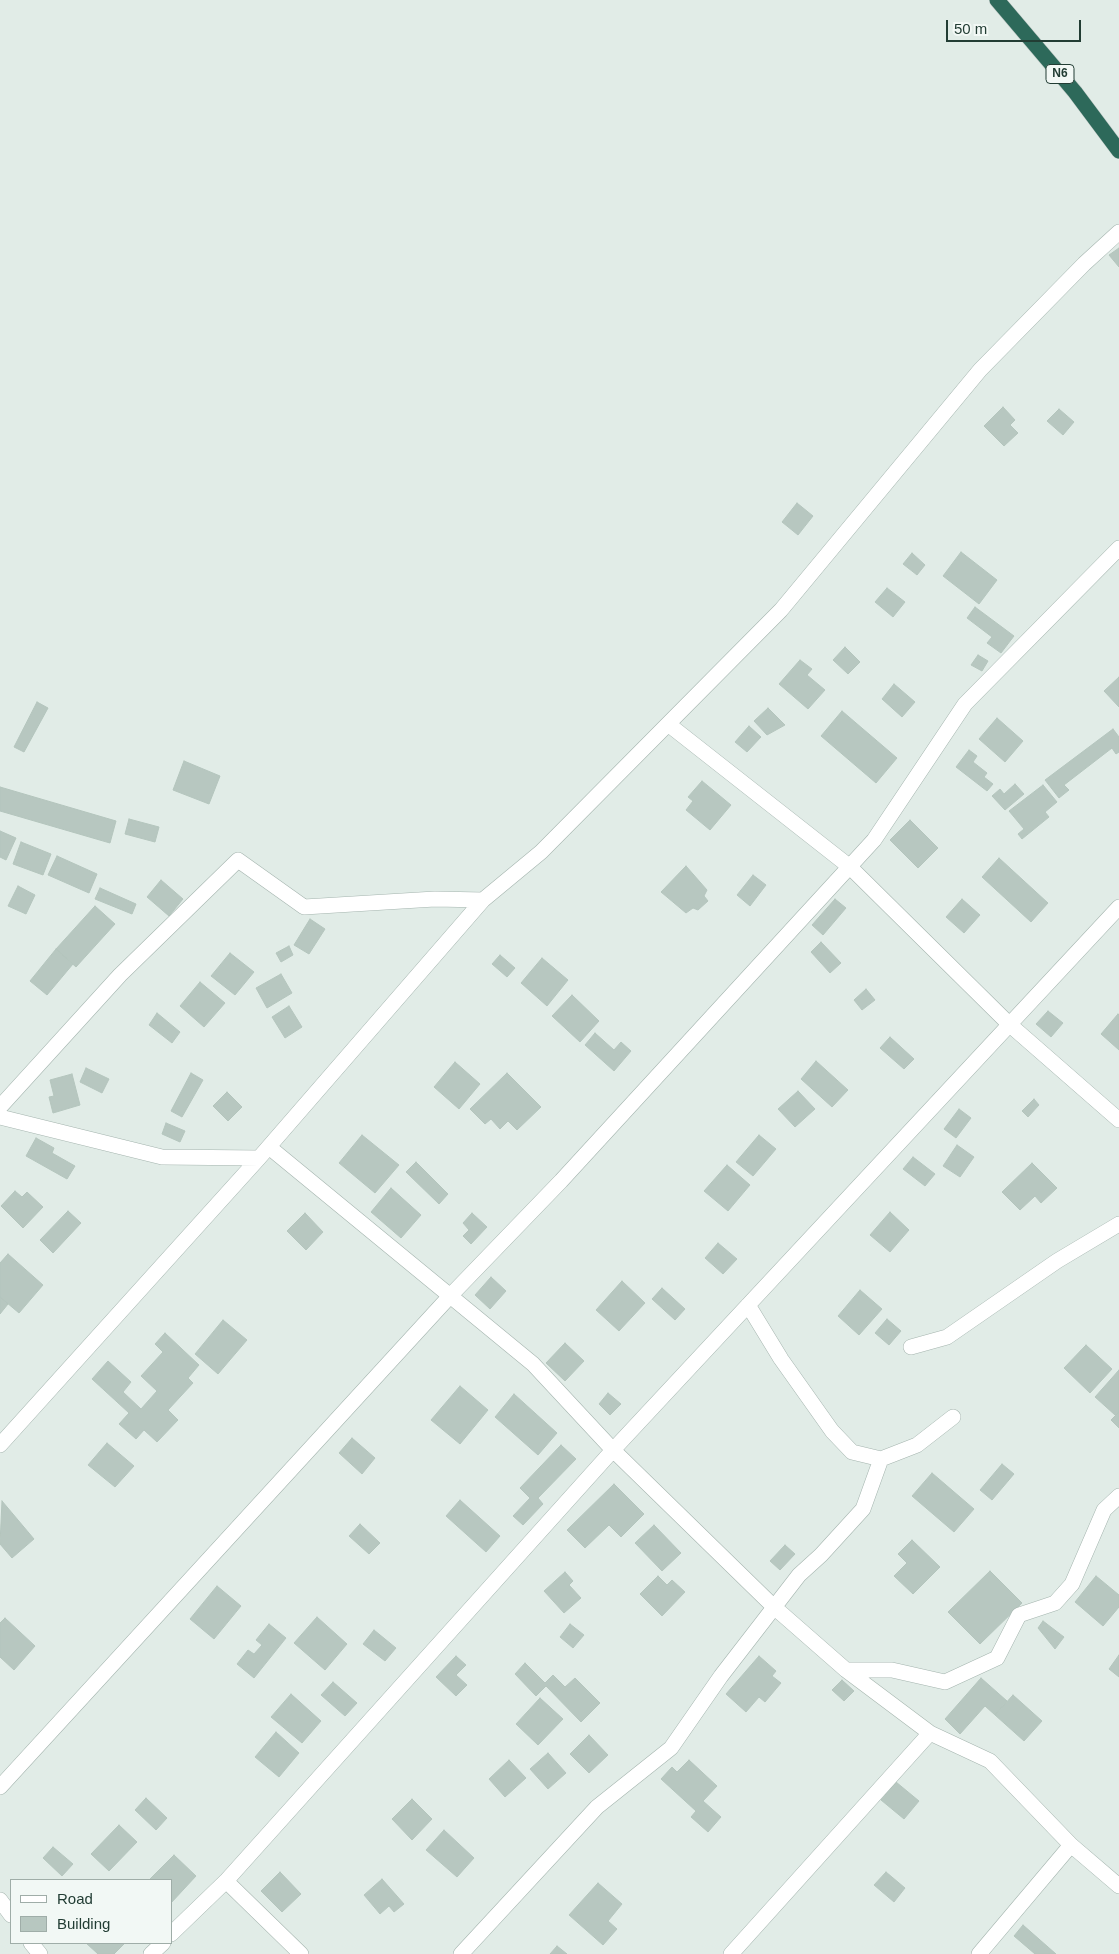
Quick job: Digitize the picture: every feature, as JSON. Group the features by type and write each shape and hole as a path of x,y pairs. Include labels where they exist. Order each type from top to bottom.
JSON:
{"highway":[{"name":"N6","path":"997,0 1075,92 1119,151"}],"street":[{"path":"0,1445 264,1152 483,900 541,852 781,610 980,370 1084,264 1119,232"},
{"path":"0,1787 450,1296 568,1173 850,867 874,840 965,704 1119,548"},
{"path":"668,724 850,867 1009,1024 1119,1120"},
{"path":"0,1107 120,975 238,860 304,907 435,900 483,900"},
{"path":"172,1933 226,1881 613,1450 1119,907"},
{"path":"0,1117 162,1156 264,1152 450,1296 533,1364 613,1450 774,1607 846,1670 930,1733 990,1761 1071,1845 1119,1886"},
{"path":"911,1348 947,1337 1056,1261 1119,1224"},
{"path":"748,1305 781,1359 832,1431 852,1452 881,1459 917,1445 953,1417"},
{"path":"460,1954 597,1807 671,1748 721,1676 798,1574 821,1555 863,1509 881,1459"},
{"path":"846,1670 892,1670 945,1682 997,1658 1019,1615 1055,1603 1072,1584 1104,1510 1119,1496"},
{"path":"731,1954 930,1733"},
{"path":"979,1954 1071,1845"},
{"path":"226,1881 301,1954"},
{"path":"0,1900 10,1914"},
{"path":"32,1944 40,1954"},
{"path":"151,1954 162,1944"}],"building":[{"path":"1119,248 1119,267 1109,255"},
{"path":"1003,407 1015,420 1010,425 1018,433 1004,446 984,426"},
{"path":"1059,409 1074,422 1063,435 1047,421"},
{"path":"797,503 813,516 798,535 782,522"},
{"path":"961,552 997,580 979,604 943,576"},
{"path":"912,553 925,565 917,575 903,564"},
{"path":"887,588 905,602 893,617 875,602"},
{"path":"975,607 1014,636 1001,653 987,643 992,637 967,618"},
{"path":"845,647 860,662 848,674 833,660"},
{"path":"978,655 988,661 982,671 971,665"},
{"path":"800,660 812,669 807,675 825,690 808,709 779,684"},
{"path":"1119,677 1119,707 1104,691"},
{"path":"894,684 915,702 902,717 882,699"},
{"path":"37,702 48,708 24,752 14,747"},
{"path":"768,708 785,725 767,735 754,721"},
{"path":"842,711 897,758 876,783 821,736"},
{"path":"997,718 1023,741 1005,762 979,739"},
{"path":"749,726 761,737 747,752 735,742"},
{"path":"1113,729 1119,737 1119,752 1116,754 1112,748 1064,785 1069,790 1059,798 1045,780"},
{"path":"969,750 977,756 973,762 987,773 984,777 993,784 987,791 956,767"},
{"path":"184,761 220,776 209,804 173,790"},
{"path":"702,781 731,805 710,830 686,810 693,801 688,797"},
{"path":"1015,784 1024,794 1005,810 992,796 1000,789 1004,794"},
{"path":"1043,785 1057,802 1045,812 1049,817 1022,839 1018,834 1024,829 1009,811"},
{"path":"0,787 116,821 110,843 0,811"},
{"path":"129,819 159,827 155,842 125,834"},
{"path":"910,820 938,848 918,868 890,840"},
{"path":"0,831 16,838 6,860 0,857"},
{"path":"21,842 51,854 43,875 13,864"},
{"path":"57,856 97,874 89,893 48,875"},
{"path":"999,858 1048,903 1031,922 982,877"},
{"path":"686,866 707,890 704,896 708,901 698,910 693,908 686,913 661,892"},
{"path":"753,875 766,885 750,906 737,895"},
{"path":"161,880 183,899 169,916 147,897"},
{"path":"18,886 35,895 26,914 8,906"},
{"path":"100,888 136,904 132,914 95,899"},
{"path":"835,899 846,908 823,935 812,925"},
{"path":"962,899 980,915 964,933 946,917"},
{"path":"95,906 115,924 76,967 56,949"},
{"path":"310,919 325,929 309,954 294,945"},
{"path":"821,942 841,963 830,973 811,952"},
{"path":"289,946 293,955 281,962 276,953"},
{"path":"56,949 73,964 47,995 30,981"},
{"path":"230,953 254,972 235,995 211,976"},
{"path":"500,955 515,968 507,977 492,964"},
{"path":"542,958 568,980 547,1006 521,983"},
{"path":"281,974 292,993 267,1008 256,988"},
{"path":"200,982 225,1003 204,1027 180,1006"},
{"path":"866,989 875,1000 862,1010 854,1000"},
{"path":"572,995 599,1021 580,1042 552,1016"},
{"path":"289,1006 302,1027 285,1038 272,1017"},
{"path":"1048,1011 1063,1023 1051,1037 1036,1024"},
{"path":"157,1013 180,1032 172,1043 149,1025"},
{"path":"1119,1015 1119,1050 1101,1034"},
{"path":"595,1033 614,1050 621,1042 631,1051 614,1071 585,1045"},
{"path":"890,1037 914,1059 904,1069 880,1048"},
{"path":"816,1061 848,1090 832,1107 801,1079"},
{"path":"455,1062 480,1084 459,1109 434,1087"},
{"path":"86,1068 109,1079 102,1093 80,1082"},
{"path":"191,1073 203,1080 182,1117 171,1111"},
{"path":"507,1073 541,1107 517,1130 508,1121 500,1129 491,1119 485,1124 470,1109"},
{"path":"72,1074 80,1105 53,1113 49,1097 54,1096 50,1080"},
{"path":"798,1091 815,1109 795,1127 778,1109"},
{"path":"227,1092 242,1107 228,1121 213,1106"},
{"path":"1034,1099 1039,1105 1028,1117 1022,1111"},
{"path":"959,1109 971,1118 956,1138 944,1129"},
{"path":"166,1123 185,1131 180,1142 162,1134"},
{"path":"362,1135 399,1165 375,1193 339,1163"},
{"path":"759,1135 776,1149 753,1176 736,1162"},
{"path":"36,1138 54,1148 52,1153 75,1166 67,1179 26,1156"},
{"path":"957,1145 974,1157 960,1177 943,1166"},
{"path":"913,1157 935,1174 925,1186 903,1169"},
{"path":"416,1162 448,1194 439,1204 406,1172"},
{"path":"1032,1163 1057,1188 1041,1203 1035,1196 1020,1210 1002,1192"},
{"path":"727,1165 750,1185 728,1211 704,1191"},
{"path":"391,1188 421,1215 401,1238 371,1212"},
{"path":"15,1191 22,1197 27,1192 43,1207 23,1228 1,1206"},
{"path":"68,1211 81,1223 53,1253 40,1240"},
{"path":"890,1212 909,1230 890,1252 870,1235"},
{"path":"305,1213 323,1232 306,1250 287,1231"},
{"path":"472,1213 487,1227 471,1244 463,1236 469,1230 463,1223"},
{"path":"718,1243 737,1259 723,1274 705,1258"},
{"path":"8,1254 43,1285 19,1313 0,1297 0,1263"},
{"path":"491,1277 506,1291 490,1309 475,1295"},
{"path":"622,1281 645,1303 619,1331 596,1310"},
{"path":"662,1288 685,1309 675,1320 652,1299"},
{"path":"860,1290 882,1309 859,1335 838,1316"},
{"path":"0,1297 8,1304 0,1314"},
{"path":"887,1319 901,1331 889,1345 875,1333"},
{"path":"223,1320 247,1340 218,1374 195,1354"},
{"path":"165,1333 199,1365 188,1378 193,1383 168,1410 178,1420 157,1442 144,1430 136,1439 119,1424 129,1413 92,1379 108,1361 131,1382 123,1392 141,1409 157,1391 141,1376 163,1352 155,1344"},
{"path":"565,1343 584,1361 565,1381 546,1363"},
{"path":"1086,1345 1112,1369 1090,1393 1064,1368"},
{"path":"1119,1370 1119,1412 1115,1415 1095,1397"},
{"path":"460,1386 488,1410 460,1444 431,1420"},
{"path":"608,1393 621,1404 610,1415 599,1404"},
{"path":"514,1394 557,1433 538,1455 495,1417"},
{"path":"1119,1412 1119,1428 1111,1420"},
{"path":"352,1438 375,1458 362,1474 339,1453"},
{"path":"107,1443 134,1466 115,1487 88,1465"},
{"path":"561,1445 576,1459 538,1498 543,1504 523,1525 513,1516 530,1498 520,1488"},
{"path":"1002,1464 1014,1474 992,1500 980,1490"},
{"path":"932,1473 974,1509 954,1532 912,1496"},
{"path":"614,1484 644,1514 621,1537 609,1525 585,1548 567,1530"},
{"path":"460,1500 500,1536 486,1552 446,1516"},
{"path":"2,1501 34,1539 12,1558 0,1544"},
{"path":"360,1524 380,1543 369,1554 349,1536"},
{"path":"654,1525 681,1553 662,1571 635,1543"},
{"path":"912,1540 940,1567 913,1594 894,1576 907,1563 898,1554"},
{"path":"785,1545 795,1554 780,1570 770,1561"},
{"path":"990,1571 1022,1603 980,1644 948,1612"},
{"path":"565,1572 573,1581 569,1585 581,1598 564,1613 544,1591"},
{"path":"658,1576 667,1585 672,1580 685,1592 662,1616 640,1594"},
{"path":"1096,1576 1119,1595 1119,1607 1103,1626 1075,1602"},
{"path":"217,1586 241,1606 214,1639 190,1619"},
{"path":"317,1617 347,1644 325,1670 294,1643"},
{"path":"5,1618 35,1646 14,1670 0,1657 0,1623"},
{"path":"1043,1621 1064,1637 1055,1649 1038,1628"},
{"path":"269,1624 286,1638 254,1678 237,1664 248,1650 254,1654 262,1645 256,1640"},
{"path":"570,1624 584,1635 573,1648 560,1637"},
{"path":"374,1630 396,1648 385,1661 363,1644"},
{"path":"1119,1655 1119,1677 1109,1669"},
{"path":"456,1656 466,1665 456,1675 467,1685 456,1696 436,1677"},
{"path":"759,1656 776,1671 772,1676 781,1683 765,1702 759,1697 746,1712 726,1694"},
{"path":"525,1663 545,1683 553,1675 565,1687 575,1678 600,1703 581,1722 546,1686 536,1696 515,1674"},
{"path":"981,1678 1007,1701 995,1715 985,1706 960,1734 945,1719"},
{"path":"842,1680 854,1691 844,1701 832,1690"},
{"path":"333,1682 357,1703 345,1716 321,1695"},
{"path":"291,1694 321,1721 302,1743 271,1717"},
{"path":"1013,1695 1042,1721 1024,1741 995,1715"},
{"path":"540,1698 563,1719 538,1745 516,1724"},
{"path":"276,1732 299,1753 279,1777 255,1757"},
{"path":"589,1735 608,1755 589,1773 570,1754"},
{"path":"548,1753 566,1773 548,1789 530,1769"},
{"path":"509,1760 526,1778 505,1797 489,1779"},
{"path":"689,1760 717,1786 703,1801 721,1817 708,1832 691,1817 696,1811 661,1779 672,1767 677,1772"},
{"path":"896,1782 919,1801 904,1819 881,1800"},
{"path":"146,1798 167,1818 156,1830 135,1810"},
{"path":"412,1799 432,1819 412,1840 392,1819"},
{"path":"119,1825 137,1842 109,1871 91,1854"},
{"path":"444,1830 474,1858 457,1877 426,1850"},
{"path":"53,1847 73,1864 62,1876 43,1858"},
{"path":"174,1855 196,1876 172,1902 172,1879 150,1879"},
{"path":"280,1872 301,1894 282,1912 261,1891"},
{"path":"886,1872 905,1888 894,1902 874,1885"},
{"path":"382,1879 404,1904 394,1912 389,1906 380,1914 364,1895"},
{"path":"598,1883 622,1904 608,1921 617,1929 603,1945 569,1915"},
{"path":"1023,1925 1056,1954 1035,1954 1014,1936"},
{"path":"87,1944 124,1944 114,1954 98,1954"},
{"path":"557,1946 567,1954 550,1954"}]}
